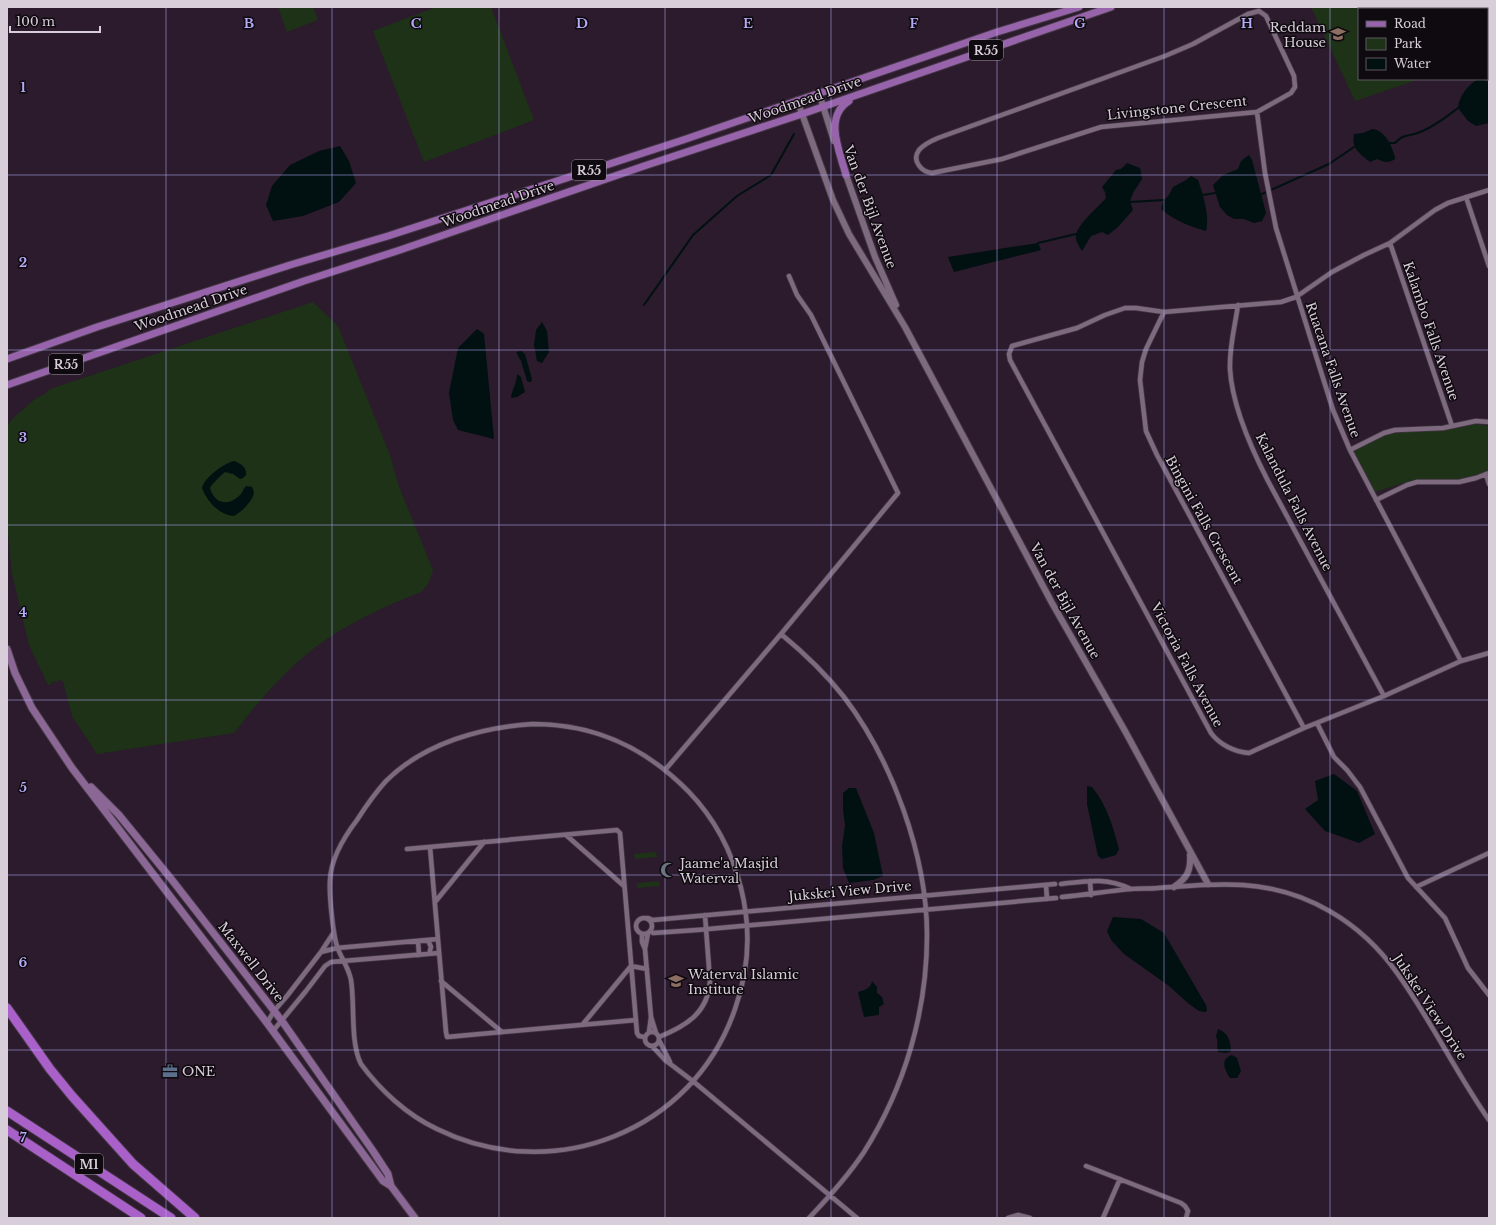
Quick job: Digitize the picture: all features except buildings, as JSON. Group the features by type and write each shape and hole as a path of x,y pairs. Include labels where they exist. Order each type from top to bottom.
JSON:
{"highway":[{"path":"7,1003 23,1030"},
{"path":"7,1008 50,1069 72,1096 133,1164 195,1218"},
{"name":"M1","path":"7,1111 171,1218"},
{"name":"M1","path":"7,1130 141,1218"}],"main road":[{"name":"Woodmead Drive","path":"7,359 158,307 388,236 683,140 997,32 1079,7"},
{"name":"Woodmead Drive","path":"7,385 304,281 823,107 1111,7"},
{"path":"846,175 836,137 836,116 843,104 861,93"},
{"name":"Maxwell Drive","path":"7,649 15,673 32,708 72,768 267,1023 383,1181 391,1186 415,1218"},
{"name":"Maxwell Drive","path":"72,768 119,815 172,880 282,1021 373,1151 388,1174 391,1186"}],"street":[{"name":"Livingstone Crescent","path":"1259,11 1266,16 1294,76 1295,87 1291,93 1257,112 1101,127 1002,160 932,173 923,171 917,161 917,154 919,150 926,144 938,138 1165,56 1193,44 1248,14 1259,11"},
{"name":"Van der Bijl Avenue","path":"819,94 875,257 905,327"},
{"name":"Van der Bijl Avenue","path":"797,100 839,214 849,234 905,327 1052,603 1125,731 1208,884"},
{"name":"Ruacana Falls Avenue","path":"1257,112 1265,173 1276,228 1296,297 1333,410 1350,450 1461,661"},
{"path":"1164,312 1281,302 1296,297 1332,272 1390,243 1435,210 1448,203 1489,190"},
{"path":"1466,197 1489,266"},
{"name":"Kalambo Falls Avenue","path":"1390,243 1452,426"},
{"path":"665,770 781,634 898,493 811,315 797,295 789,276"},
{"name":"Kalandula Falls Avenue","path":"1238,305 1230,368 1232,384 1240,416 1250,446 1384,696"},
{"name":"Victoria Falls Avenue","path":"1164,312 1136,308 1115,310 1076,328 1054,336 1012,346 1009,354 1010,360 1214,737 1224,745 1241,752 1248,753 1304,728 1384,696 1461,661 1489,653"},
{"name":"Bingini Falls Crescent","path":"1164,312 1146,349 1142,362 1140,380 1146,431 1157,455 1304,728"},
{"path":"1350,450 1384,433 1395,430 1430,429 1476,421 1489,422"},
{"path":"1376,500 1416,482 1459,482 1487,474 1489,484"},
{"path":"781,634 826,676 844,697 869,735 901,801 909,826 925,895 926,909 927,935 922,996 909,1056 890,1103 864,1152 831,1195 809,1218"},
{"path":"1317,723 1334,757 1347,770 1360,787 1403,871 1416,888 1445,918 1468,968 1489,995"},
{"path":"550,724 593,732 616,740 642,754 665,770 696,800 716,827 732,857 746,911 746,961 741,991 731,1021 716,1050 694,1082 664,1109 648,1120 618,1135 585,1146 548,1152 519,1152 469,1142 423,1121 383,1089 360,1064 356,1044 351,980 344,961 337,948 334,932 330,876 341,844 371,799 387,781 420,756 442,745 476,732 508,725 550,724"},
{"path":"406,849 617,830 620,833 637,1033 639,1036 644,1037"},
{"path":"566,835 624,886"},
{"path":"435,902 484,842"},
{"path":"430,847 447,1037 636,1020"},
{"path":"1174,887 1182,881 1188,871 1190,853"},
{"path":"1416,888 1489,853"},
{"path":"1090,881 1091,895"},
{"name":"Jukskei View Drive","path":"1061,884 1090,881 1114,882 1131,889"},
{"name":"Jukskei View Drive","path":"648,918 653,920 1055,884"},
{"name":"Jukskei View Drive","path":"1062,897 1091,895 1131,889 1208,884 1249,885 1290,893 1329,910 1346,920 1384,955 1398,974 1489,1120"},
{"path":"1046,885 1048,899"},
{"name":"Jukskei View Drive","path":"649,932 653,933 706,929 1056,898"},
{"path":"649,1032 658,1036 676,1030 691,1020 704,1005 710,991 705,915"},
{"path":"627,922 637,921 641,918 648,918 652,924 645,949"},
{"path":"637,921 635,926 640,933 645,949 651,1017 649,1032 644,1037"},
{"path":"267,1023 274,1011 291,992 334,932"},
{"path":"628,933 649,932"},
{"path":"321,952 337,948 438,939"},
{"path":"428,940 430,947 429,954"},
{"path":"418,941 419,955"},
{"path":"273,1031 328,964 337,961 439,953"},
{"path":"631,966 647,969"},
{"path":"583,1024 631,966"},
{"path":"441,981 502,1032"},
{"path":"651,1017 671,1064"},
{"path":"652,1046 657,1044 658,1036"},
{"path":"644,1037 645,1043 652,1046 665,1060 694,1082 857,1218"},
{"path":"1086,1166 1181,1203 1188,1210 1186,1218"},
{"path":"1103,1218 1120,1179"},
{"path":"1008,1218 1018,1215 1030,1218"}],"green space":[{"path":"278,7 313,7 318,20 287,32"},
{"path":"436,7 491,7 534,120 424,162 373,31"},
{"name":"Reddam House","path":"1311,7 1489,7 1489,47 1488,8 1358,8 1358,80 1417,80 1355,101"},
{"path":"313,302 338,326 390,455 398,484 433,570 431,576 425,588 421,592 368,615 319,644 304,656 275,684 234,733 103,753 101,755 100,753 97,754 72,716 63,681 59,680 57,683 54,681 48,685 29,645 12,574 7,524 7,426 11,420 35,399 45,394 50,389"},
{"path":"1476,424 1489,426 1489,471 1465,479 1441,482 1407,482 1375,492 1353,452 1389,433 1459,428"},
{"path":"656,852 657,857 635,859 634,854"},
{"path":"659,881 660,886 637,888 637,883"}],"water":[{"path":"1477,80 1487,81 1489,84 1489,123 1476,126 1468,121 1458,108 1460,99 1470,85"},
{"path":"1372,129 1381,132 1384,135 1392,148 1395,159 1390,162 1377,159 1370,162 1357,150 1353,139 1354,134 1363,133"},
{"path":"340,146 349,161 356,183 339,202 303,216 273,221 266,205 272,186 290,165 319,151"},
{"path":"1249,155 1252,160 1266,213 1262,221 1254,223 1244,219 1234,219 1227,215 1220,207 1213,185 1223,175 1238,169 1241,161"},
{"path":"1127,163 1140,168 1142,179 1130,201 1133,210 1118,227 1108,235 1102,232 1091,236 1082,251 1076,239 1076,234 1087,217 1106,198 1102,187 1116,170 1121,169"},
{"path":"1191,176 1198,180 1204,199 1207,212 1206,231 1182,222 1161,209 1164,200 1169,195 1173,187"},
{"path":"1038,243 1041,250 954,272 948,257"},
{"path":"542,322 547,331 549,352 542,363 537,361 534,345 536,330"},
{"path":"477,329 484,334 494,439 458,430 453,420 449,393 458,348"},
{"path":"521,351 525,354 532,379 531,382 527,381 521,361 516,352"},
{"path":"517,374 521,377 525,392 517,397 511,398 516,380"},
{"path":"234,461 241,464 246,472 246,475 240,479 233,474 225,472 210,488 218,500 222,502 230,502 241,494 246,486 252,487 254,494 252,498 242,510 233,516 218,510 207,498 202,488 210,476 225,465"},
{"path":"1334,774 1357,791 1375,834 1359,843 1325,831 1305,809 1318,800 1315,781"},
{"path":"1087,786 1092,787 1102,801 1109,816 1119,849 1116,855 1102,859 1098,856 1087,804"},
{"path":"849,788 856,788 874,833 883,876 873,880 849,883 843,868 842,846 845,825 843,793"},
{"path":"1113,917 1141,919 1164,933 1206,1005 1207,1011 1199,1011 1169,986 1124,954 1111,940 1107,931"},
{"path":"872,981 877,987 877,993 882,997 884,1004 879,1007 879,1015 864,1017 858,992 869,987"},
{"path":"1218,1029 1227,1035 1231,1051 1226,1053 1218,1052 1216,1036"},
{"path":"1232,1055 1237,1058 1241,1071 1237,1078 1230,1078 1224,1065 1226,1059"}],"waterway":[{"path":"1389,143 1395,143 1404,136 1416,133 1440,122 1458,108"},
{"path":"644,305 693,235 737,196 771,175 794,134"},
{"path":"1262,194 1329,164 1354,147"},
{"path":"1203,195 1215,193"},
{"path":"1130,202 1164,200"},
{"path":"1038,243 1076,234"}],"place":[{"name":"Reddam House","path":"1338,34"},
{"name":"Jaame'a Masjid Waterval","path":"668,870"},
{"name":"Waterval Islamic Institute","path":"676,981"},
{"name":"ONE","path":"170,1071"}]}
